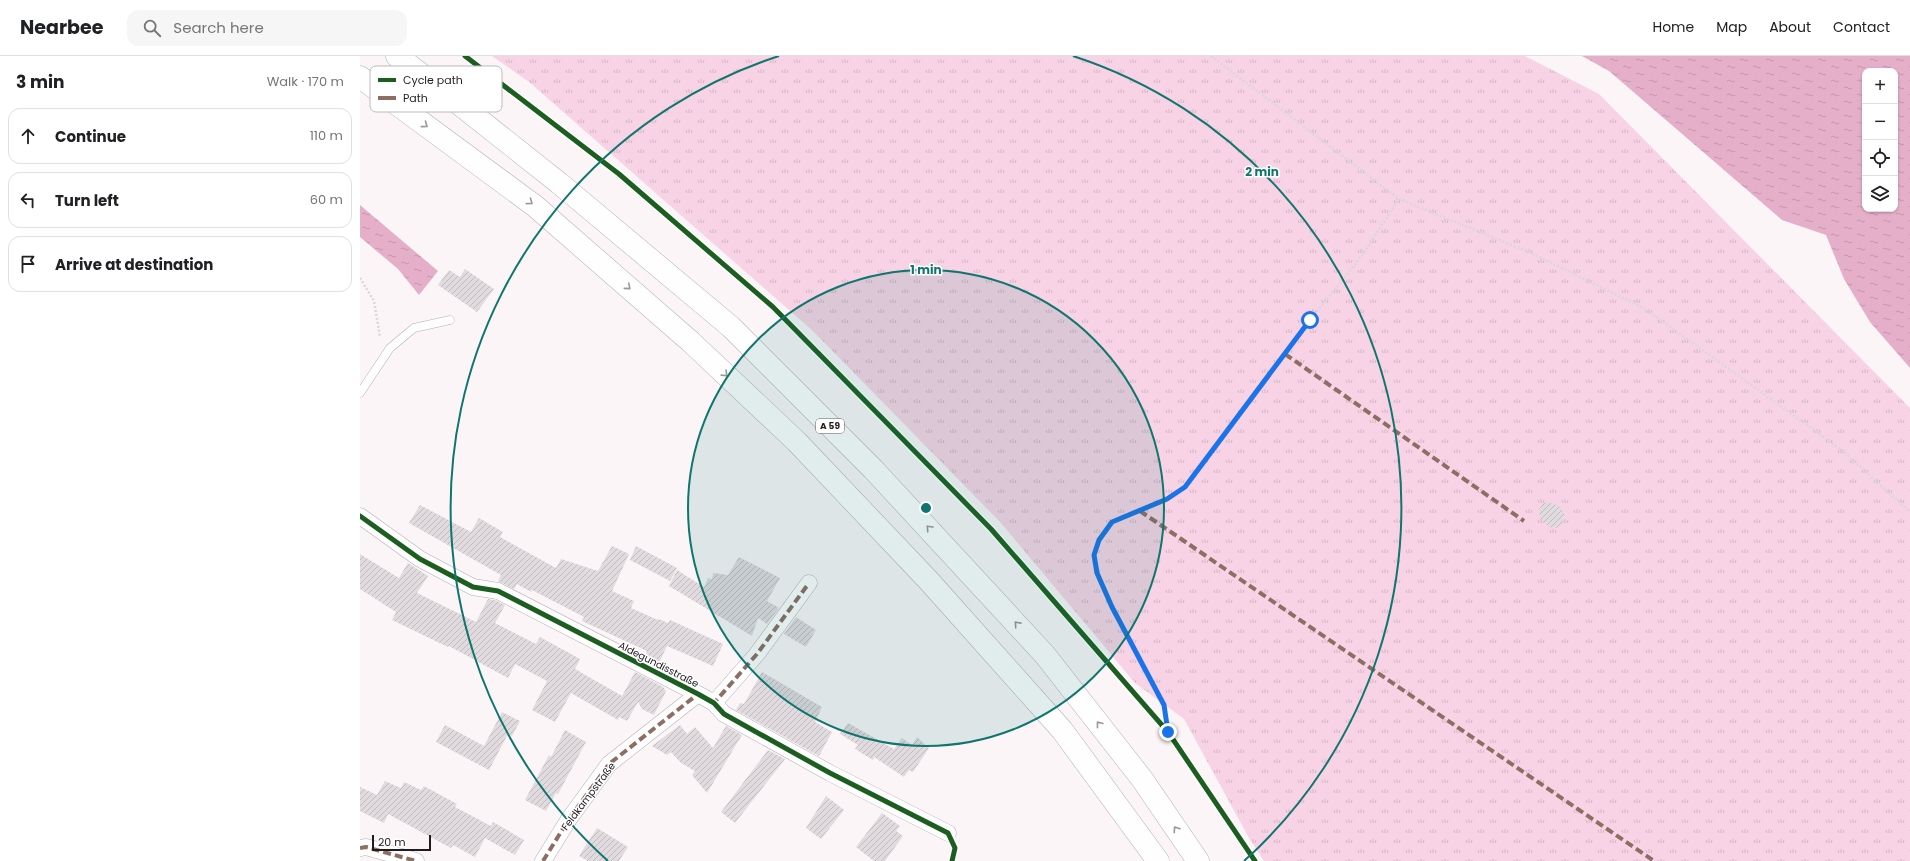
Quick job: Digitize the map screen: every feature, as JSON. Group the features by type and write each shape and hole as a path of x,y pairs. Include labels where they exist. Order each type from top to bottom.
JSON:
{"highway":[{"name":"A 59","path":"397,56 410,66"},
{"path":"360,77 370,84"},
{"path":"407,112 535,206 691,342 797,442 929,581 1062,730 1158,861"},
{"name":"A 59","path":"470,112 560,183 731,327 873,469 1045,655 1142,780 1198,861"}],"street":[{"name":"Aldegundisstraße","path":"360,516 420,559 474,587 498,591 698,694 714,703 724,714 804,758 948,833"},
{"path":"714,703 756,654 809,583"},
{"name":"Feldkampstraße","path":"543,861 569,819 610,764 698,694"},
{"path":"360,848 366,847 416,861"}],"lane":[{"path":"360,393 390,348 414,328 450,320"}],"path":[{"path":"1211,56 1399,199 1529,252 1644,308 1843,451 1910,512"},
{"path":"1168,732 1164,705 1112,607 1097,573 1094,555 1099,540 1112,522 1167,499 1185,487 1310,320 1361,257 1399,199"},
{"path":"360,278 374,301 381,340 390,348"}],"green space":[{"path":"492,56 1525,56 1599,94 1910,408 1910,861 1264,861 1249,838 1184,719 1135,683 1001,523 813,331 529,82"}],"water":[{"path":"1582,56 1910,56 1910,368 1870,322 1844,279 1826,235 1782,220 1609,71"},
{"path":"360,205 438,271 419,295 398,269 360,237"}],"building":[{"path":"465,269 494,289 477,312 438,285 449,270 460,277"},
{"path":"1549,502 1559,506 1565,515 1563,523 1556,528 1549,527 1540,518 1539,509 1544,503"},
{"path":"420,505 471,532 479,518 503,532 500,537 556,568 561,559 598,571 612,546 629,554 612,591 634,601 631,608 658,620 659,619 668,623 670,620 723,644 713,666 667,646 659,663 645,656 647,652 645,650 582,621 584,617 532,590 531,592 517,584 514,589 498,581 501,575 409,523"},
{"path":"636,546 677,568 670,581 630,560"},
{"path":"360,554 399,578 408,563 428,576 417,593 476,622 488,599 495,600 505,605 495,623 536,644 540,637 580,659 575,669 622,696 635,672 663,687 666,691 654,715 642,709 638,702 627,721 619,717 618,720 571,693 555,722 532,710 547,681 515,664 508,678 449,646 448,647 392,620 396,612 360,589"},
{"path":"739,557 780,578 767,601 779,608 767,624 758,618 752,636 669,586 677,570 704,587 708,578 712,579 713,573 728,575"},
{"path":"796,617 816,630 806,647 784,634"},
{"path":"762,672 822,707 815,722 832,732 819,756 736,710 740,703 744,704"},
{"path":"502,712 520,721 512,736 508,734 489,770 436,742 445,725 484,746"},
{"path":"848,723 894,749 902,738 912,745 917,737 929,748 913,772 909,770 904,777 874,757 873,760 855,749 858,745 840,734"},
{"path":"680,725 687,734 695,727 713,748 726,726 742,735 707,793 692,775 695,771 681,763 671,752 667,755 652,746"},
{"path":"565,730 586,742 558,794 556,793 546,811 525,800 549,755 551,757"},
{"path":"768,750 785,759 735,823 721,812"},
{"path":"385,781 401,788 404,782 421,790 424,786 457,804 455,807 491,826 493,822 524,840 515,855 485,838 475,857 453,845 451,848 388,814 384,823 360,811 360,787 377,795"},
{"path":"826,796 844,810 821,839 806,828"},
{"path":"882,813 900,826 896,831 903,836 885,861 874,861 856,847"},
{"path":"597,828 628,847 619,861 588,861 579,856"}],"marked path":[{"path":"1285,354 1524,521"},
{"path":"1140,511 1654,861"},
{"path":"716,705 714,703 757,654 809,583"},
{"path":"543,861 569,819 609,764 698,694"},
{"path":"360,848 366,847 416,861"}],"cycle path":[{"path":"465,56 478,66"},
{"path":"502,84 619,174 773,307 991,529 1168,732 1255,861"},
{"path":"360,516 420,559 473,587 498,591 698,694 714,703 724,714 830,773 948,833 955,848 952,861"}],"route":[{"path":"1168,732 1164,705 1112,607 1097,573 1094,555 1099,540 1112,522 1167,499 1185,487 1310,320"}]}
